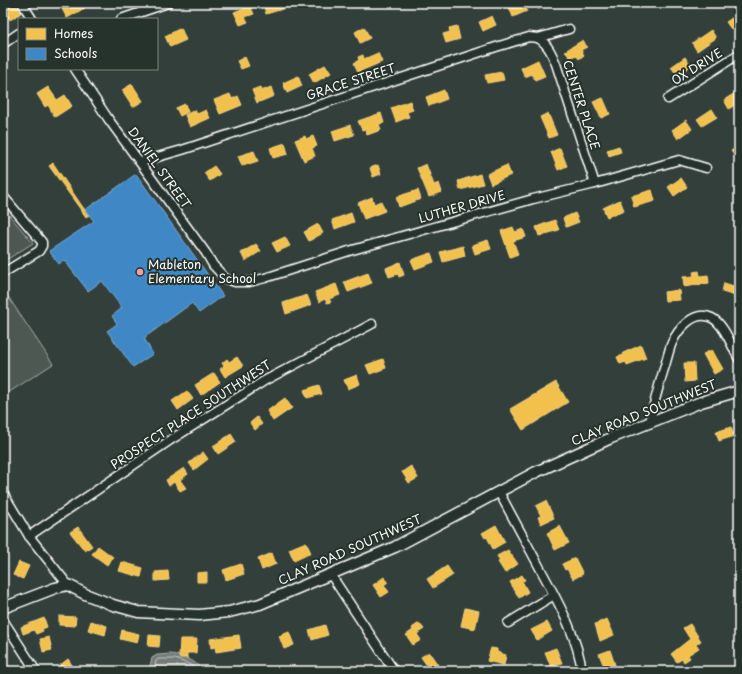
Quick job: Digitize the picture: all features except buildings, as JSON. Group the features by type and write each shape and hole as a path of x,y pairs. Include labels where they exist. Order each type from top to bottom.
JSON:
{"street":[{"path":"22,3 31,18"},
{"path":"124,18 168,3"},
{"name":"GRACE STREET","path":"140,162 496,47 529,37 538,38 569,29"},
{"path":"3,44 18,35"},
{"name":"CENTER PLACE","path":"538,38 544,41 556,64 594,184"},
{"name":"OX DRIVE","path":"668,100 739,54"},
{"name":"DANIEL STREET","path":"76,70 109,120 206,253 213,265 226,279"},
{"name":"LUTHER DRIVE","path":"226,279 235,282 249,282 265,278 372,245 525,201 594,184 679,160 706,168"},
{"path":"3,196 42,242 39,251 3,272"},
{"path":"650,423 671,345 678,332 692,318 703,315 713,318 725,331 739,359"},
{"name":"PROSPECT PLACE SOUTHWEST","path":"29,536 172,439 264,381 372,324"},
{"name":"CLAY ROAD SOUTHWEST","path":"68,585 112,605 138,612 199,615 229,612 260,604 395,547 536,472 701,402 739,391"},
{"path":"499,492 554,595 569,627 580,655 582,671"},
{"path":"3,493 29,536 68,585 55,588 3,608"},
{"path":"331,575 394,671"},
{"path":"508,623 554,595"},
{"path":"3,620 36,671"}],"shaded area":[{"path":"3,208 33,243 3,262"},
{"path":"3,289 53,364 3,396"}],"water":[{"path":"171,654 183,657 198,665 202,671 151,671 149,669 152,658 157,655"}],"place":[{"name":"Mableton Elementary School","path":"140,272"}]}
